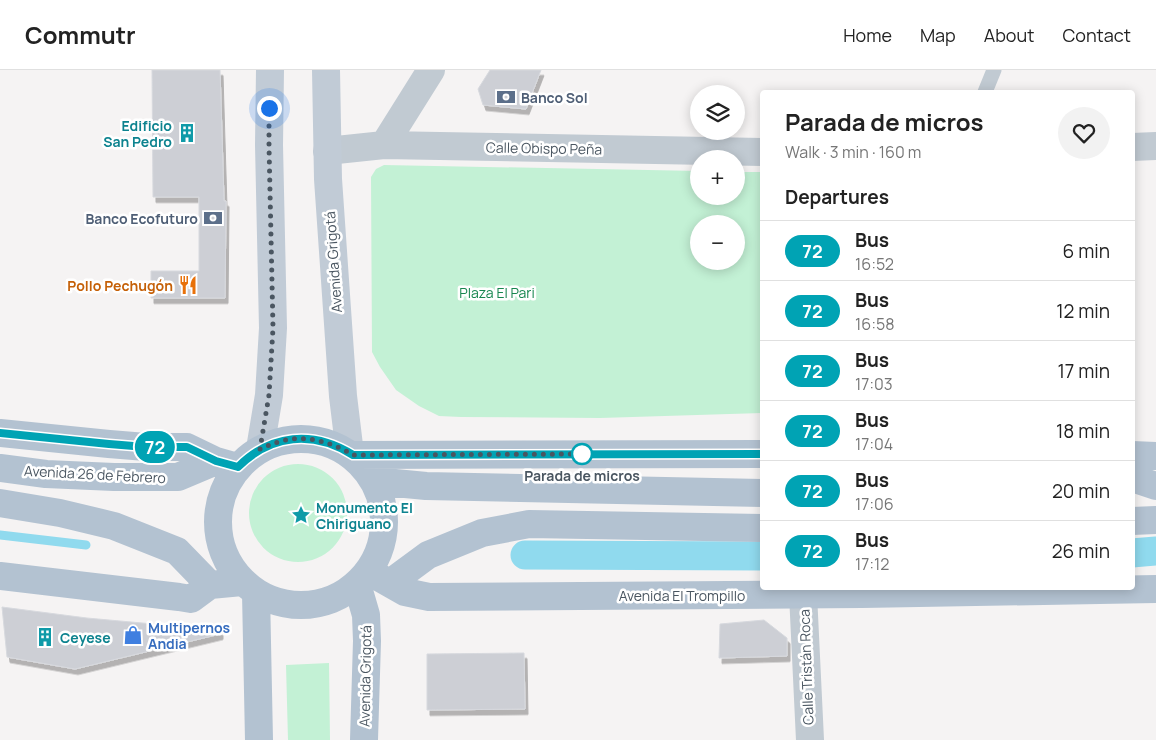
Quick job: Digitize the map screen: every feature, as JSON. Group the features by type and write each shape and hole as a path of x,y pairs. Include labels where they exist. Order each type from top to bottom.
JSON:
{"main road":[{"path":"260,449 269,395 273,328 269,146 270,70"},
{"path":"314,70 318,142 328,179"},
{"name":"Avenida Grigotá","path":"326,70 328,179 340,361 343,396 352,454"},
{"path":"0,432 146,447 187,447 227,464 248,457 260,449 283,440 306,439 329,443 352,454 365,468 380,495 384,524 372,579"},
{"path":"352,454 760,454"},
{"path":"1135,455 1156,456"},
{"path":"227,464 228,482 221,497 217,514 217,531 221,547 230,567 249,587 272,601 290,605 326,602 372,579 482,533 529,524 760,528"},
{"name":"Avenida 26 de Febrero","path":"0,468 46,474 178,478 227,464"},
{"path":"1135,479 1156,487"},
{"path":"374,482 426,486 760,493"},
{"path":"1135,488 1156,487"},
{"path":"0,503 60,513 114,526 177,551 210,585"},
{"path":"1135,521 1156,520"},
{"path":"0,576 191,600 210,585 249,587"},
{"name":"Avenida Grigotá","path":"364,740 366,615 372,579"},
{"name":"Avenida El Trompillo","path":"372,579 405,592 429,597 1156,590"},
{"path":"249,587 259,740"}],"street":[{"path":"384,145 431,70"},
{"name":"Calle Obispo Peña","path":"327,151 384,145 760,152"},
{"path":"1135,147 1156,146"},
{"name":"Calle Tristán Roca","path":"803,594 810,740"}],"lane":[{"path":"986,90 994,70"}],"green space":[{"name":"Plaza El Pari","path":"384,165 690,171 690,205 745,205 745,172 760,172 760,413 600,418 439,416 419,406 396,390 372,352 371,177 376,169"},
{"path":"298,464 308,465 325,472 339,486 346,503 346,523 339,540 325,554 308,561 298,562 288,561 271,554 257,540 250,523 249,513 250,503 257,486 271,472 288,465"},
{"path":"329,663 330,740 288,740 286,665"}],"building":[{"name":"Edificio San Pedro","path":"152,70 220,70 224,201 226,201 225,298 151,298 151,271 199,271 199,197 153,197"},
{"name":"Banco Sol","path":"490,70 541,70 526,109 483,105 478,89"},
{"path":"2,607 87,618 220,630 220,634 75,669 7,657"},
{"path":"764,620 787,638 787,656 719,658 720,624"},
{"path":"524,653 525,709 427,710 427,654"}],"waterway":[{"path":"0,535 86,545"},
{"path":"1135,553 1156,551"},
{"path":"525,555 760,556"}],"bus line":[{"name":"72","path":"0,433 146,447 187,447 216,461 238,467 260,449 283,440 306,439 329,443 353,455 760,454"}],"place":[{"name":"Banco Sol","path":"506,97"},
{"name":"Edificio San Pedro","path":"187,133"},
{"name":"Banco Ecofuturo","path":"213,218"},
{"name":"Pollo Pechugón","path":"188,285"},
{"name":"Parada de micros","path":"582,454"},
{"name":"Monumento El Chiriguano","path":"301,515"},
{"name":"Multipernos Andia","path":"133,635"},
{"name":"Ceyese","path":"45,637"}],"route":[{"path":"269,108 273,328 269,395 260,449 283,440 306,439 329,443 353,455 582,454"}]}
